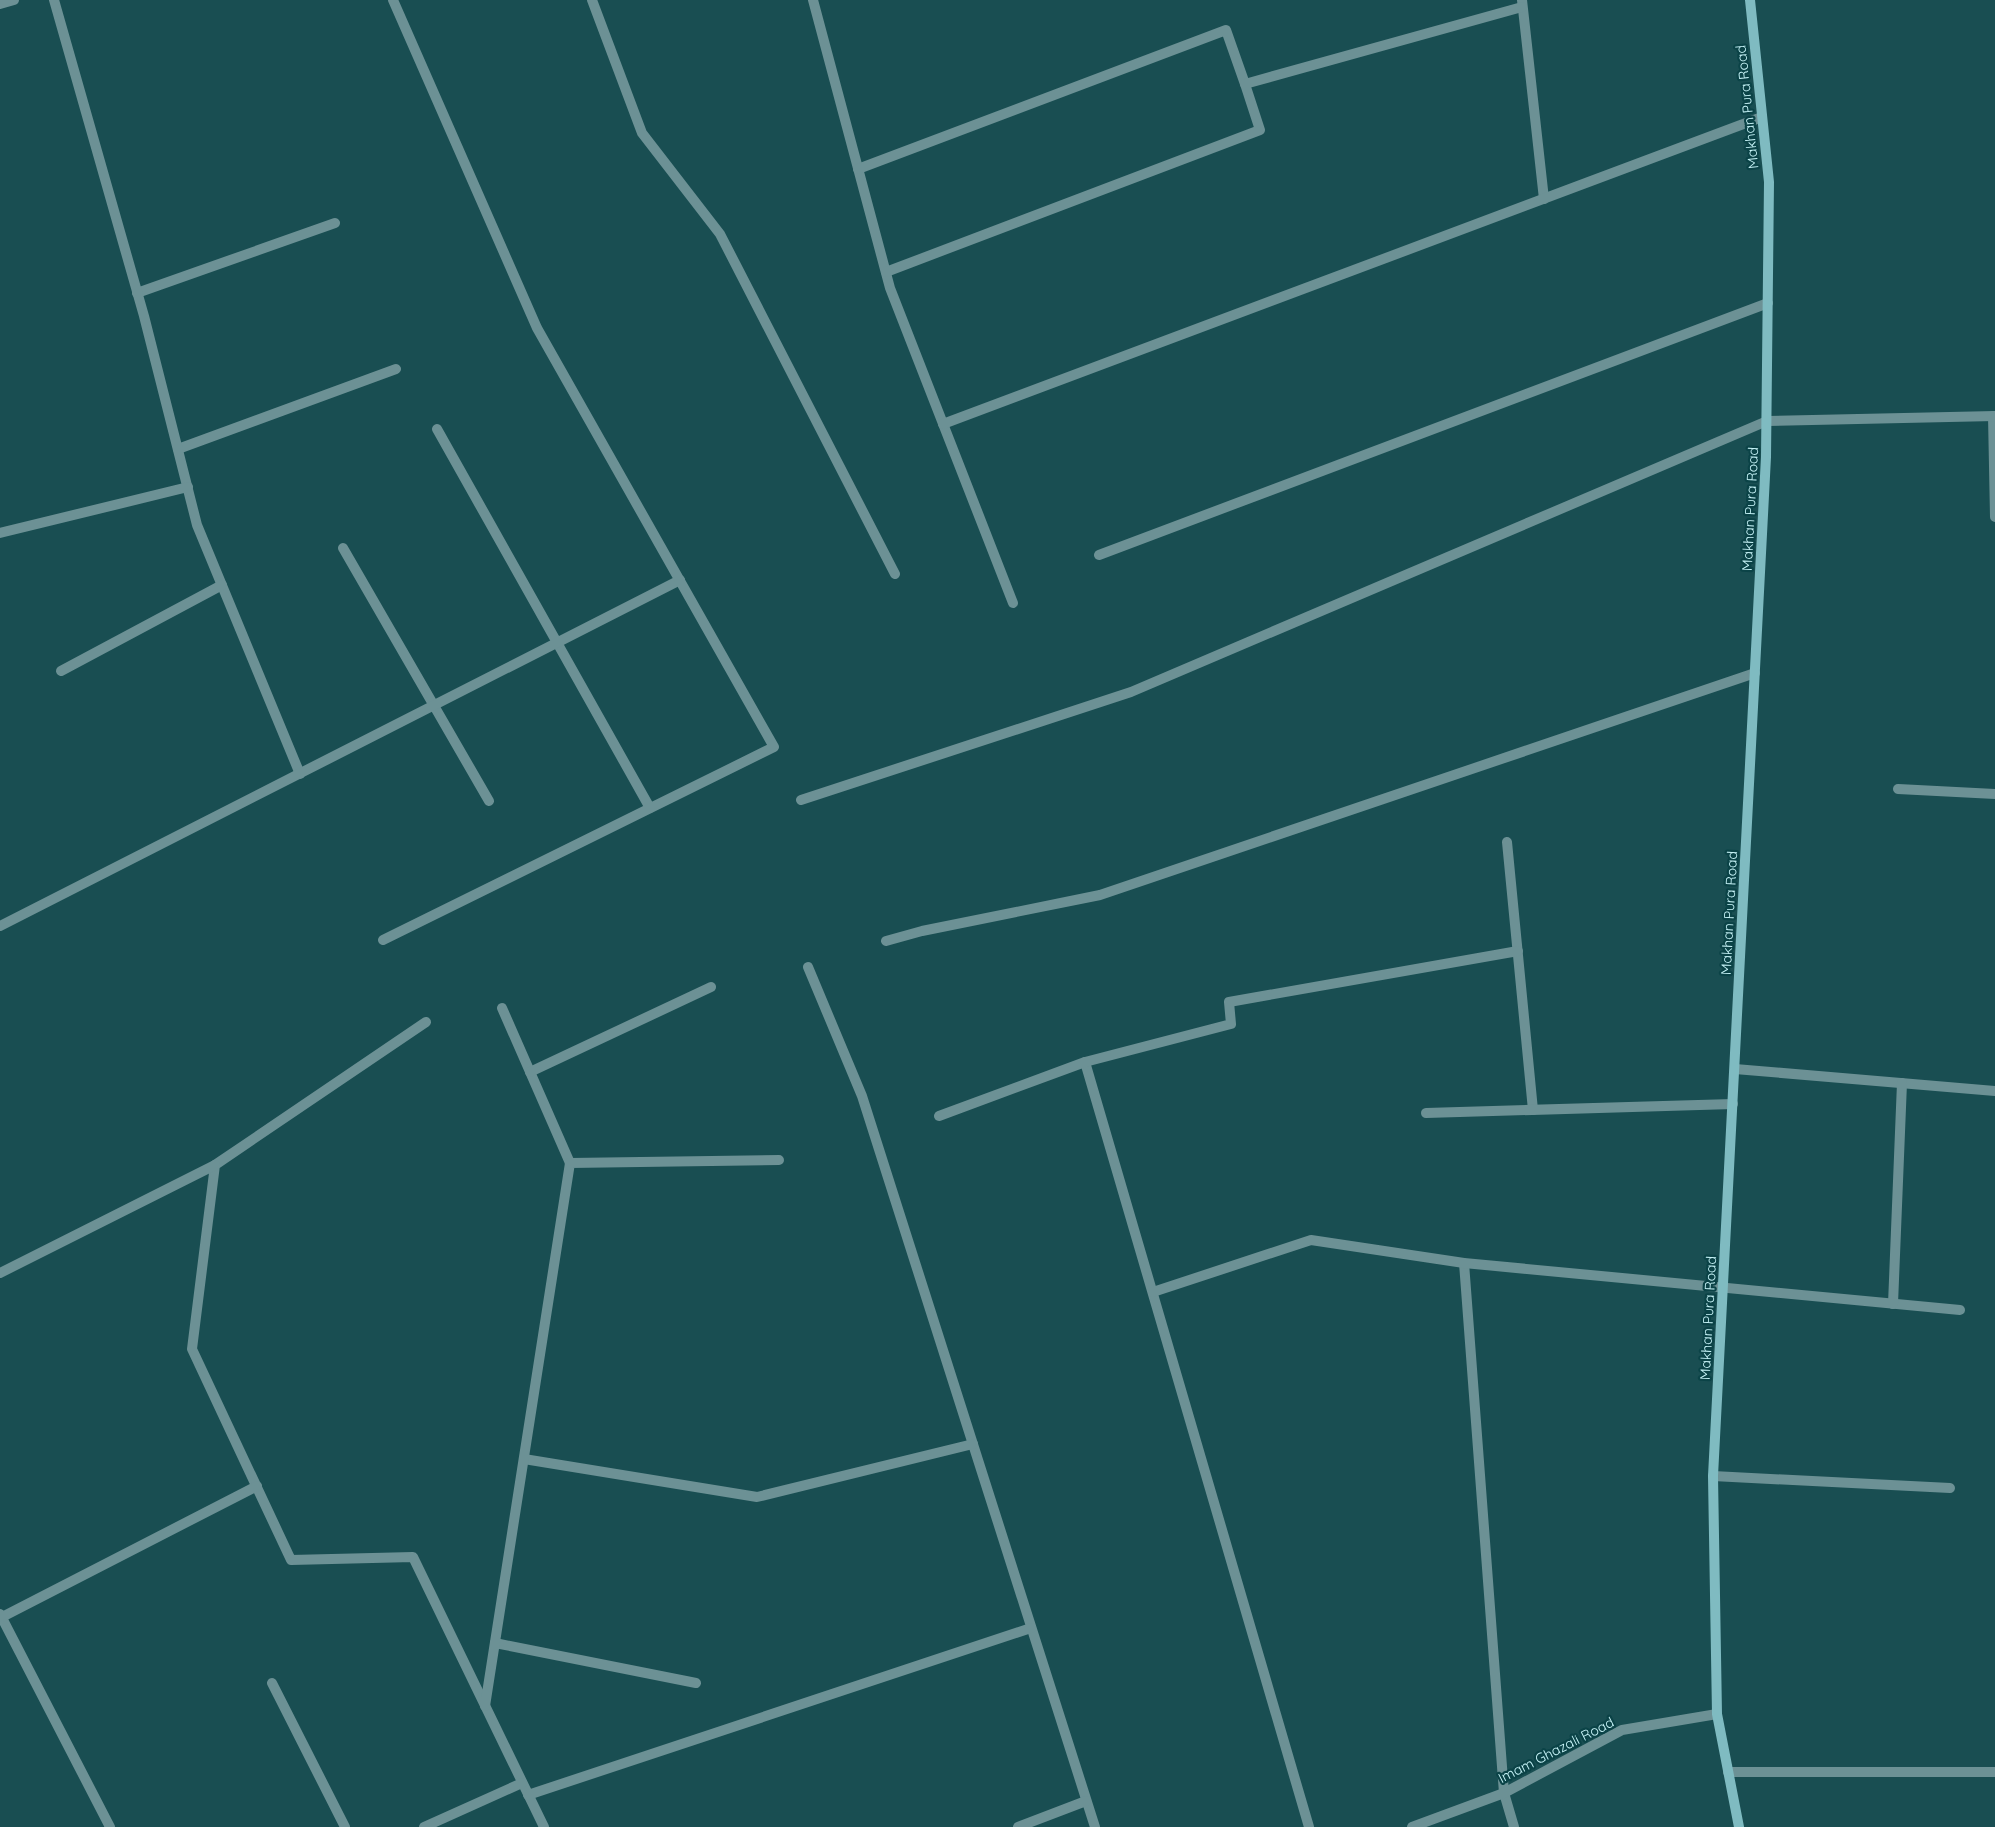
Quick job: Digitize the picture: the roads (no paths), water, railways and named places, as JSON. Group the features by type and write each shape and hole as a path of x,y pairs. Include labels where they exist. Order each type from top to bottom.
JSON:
{"street":[{"path":"0,4 14,0"},
{"path":"54,0 137,293 197,525 300,774"},
{"path":"383,940 774,747 537,328 393,0"},
{"path":"592,0 642,133 720,234 895,574"},
{"path":"813,0 890,288 1013,603"},
{"name":"Makhan Pura Road","path":"1739,1827 1717,1714 1713,1476 1767,421 1769,182 1750,0"},
{"path":"1246,84 1522,4 1544,199"},
{"path":"858,169 1226,30 1246,84 1260,130 886,272"},
{"path":"943,424 1762,117"},
{"path":"137,293 335,223"},
{"path":"1099,555 1768,303"},
{"path":"178,449 396,369"},
{"path":"802,800 1132,692 1767,421 1994,416 1995,517"},
{"path":"437,429 650,808"},
{"path":"0,533 188,487"},
{"path":"343,548 489,802"},
{"path":"0,926 680,580"},
{"path":"61,671 222,585"},
{"path":"886,941 922,931 1100,895 1755,674"},
{"path":"1898,789 1995,794"},
{"path":"1507,842 1532,1110"},
{"path":"939,1116 1085,1062 1231,1024 1228,1002 1518,951"},
{"path":"808,967 862,1096 1095,1827"},
{"path":"530,1072 711,987"},
{"path":"485,1706 570,1163 502,1008"},
{"path":"0,1273 215,1165 426,1022"},
{"path":"1085,1062 1309,1827"},
{"path":"1735,1069 1995,1091"},
{"path":"1893,1304 1902,1083"},
{"path":"1426,1112 1733,1104"},
{"path":"570,1163 779,1160"},
{"path":"215,1165 192,1349 291,1560 413,1557 544,1827"},
{"path":"1153,1292 1311,1240 1464,1263 1960,1310"},
{"path":"1464,1263 1504,1793 1514,1827"},
{"path":"524,1459 757,1497 973,1444"},
{"path":"1713,1476 1950,1488"},
{"path":"110,1827 1,1615 256,1486"},
{"path":"528,1795 1032,1628"},
{"path":"495,1643 696,1683"},
{"path":"272,1683 345,1827"},
{"name":"Imam Ghazali Road","path":"1412,1827 1504,1793 1622,1730 1717,1714"},
{"path":"1728,1772 1995,1772"},
{"path":"424,1827 522,1783"},
{"path":"1018,1827 1086,1801"}]}
